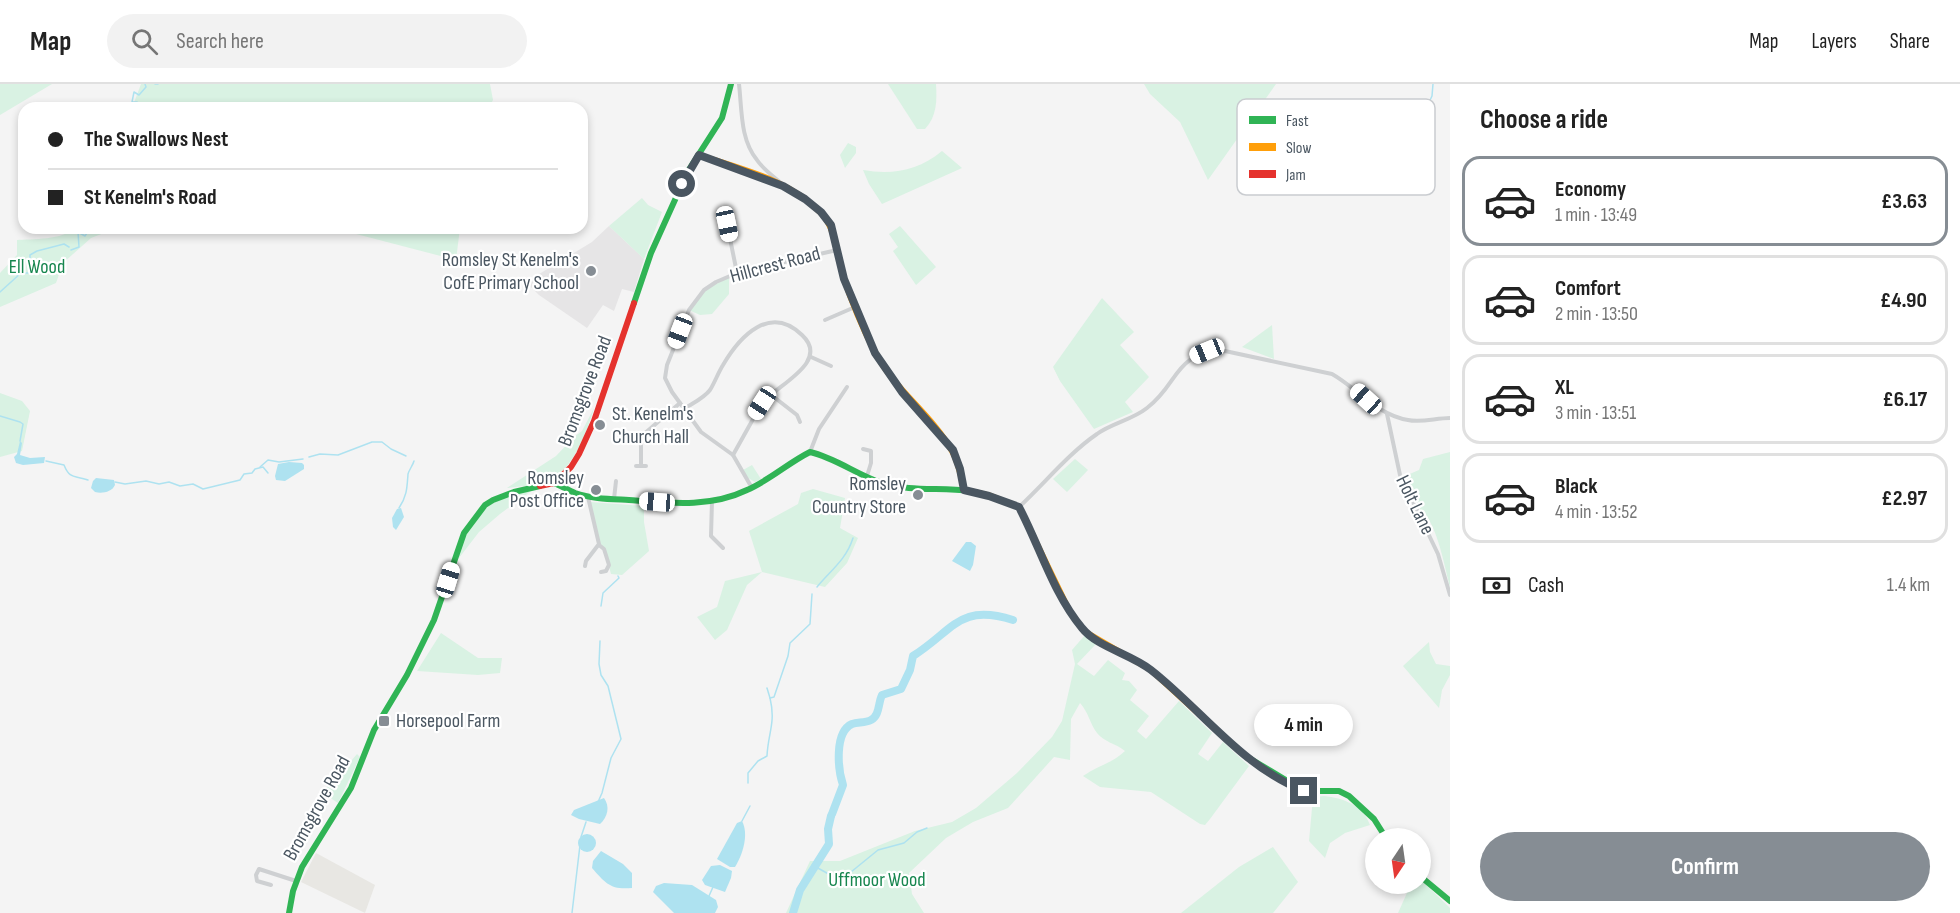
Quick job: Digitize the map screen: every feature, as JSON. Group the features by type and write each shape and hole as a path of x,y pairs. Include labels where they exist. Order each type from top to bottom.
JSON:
{"street":[{"name":"Bromsgrove Road","path":"289,913 296,880 308,856 351,788 374,730 426,638 441,603 458,546 473,519 485,505 502,496 554,483 571,467 590,431 648,262 672,204 688,171 722,118 731,84"},
{"path":"740,84 743,129 749,148 758,162 783,186"},
{"path":"699,155 783,186 821,212 831,225 844,279 875,353 888,374 953,450 964,490"},
{"path":"732,224 727,224 737,273"},
{"name":"Hillcrest Road","path":"752,488 733,455 705,436 684,409 668,384 665,373 689,310 704,290 737,273 837,250"},
{"path":"825,320 855,307"},
{"path":"684,409 698,401 710,389 733,349 744,338 767,322 782,321 797,330 811,346 811,357 802,370 770,394 753,417 733,455"},
{"path":"1019,507 1088,441 1108,427 1146,409 1164,391 1184,364 1192,357 1207,351 1225,351 1332,374 1347,382 1387,413 1402,419 1417,421 1450,418"},
{"path":"811,357 831,366"},
{"path":"554,483 588,497 691,504 712,501 752,488 810,452 819,429 847,387"},
{"path":"843,393 848,397"},
{"path":"770,394 797,415 800,422"},
{"path":"641,466 641,439 644,434 680,403"},
{"name":"Holt Lane","path":"1387,413 1397,468 1438,554 1450,595"},
{"path":"863,449 871,451 871,463 867,476"},
{"path":"810,452 832,457 878,482 907,488 964,490 1019,507 1073,618 1084,631 1151,670 1244,755 1304,791 1339,791 1350,796 1374,819 1380,828"},
{"path":"614,499 616,481"},
{"path":"588,497 599,545 604,549 609,565 606,572 601,572"},
{"path":"712,501 711,536 723,548"},
{"path":"585,566 587,558 599,545"},
{"path":"271,885 257,881 256,875 259,869 296,880"},
{"path":"1431,885 1450,901"}],"shaded area":[{"name":"Romsley St Kenelm's CofE Primary School","path":"609,226 644,259 634,292 622,289 614,311 603,305 587,328 539,295 526,282 592,242"},
{"path":"316,853 375,885 365,913 301,882"}],"green space":[{"path":"0,84 52,84 18,102 18,104 0,115"},
{"path":"141,84 490,84 493,100 492,102 134,102"},
{"path":"888,84 936,84 935,108 932,119 925,129 917,129"},
{"path":"1144,84 1276,84 1265,99 1237,99 1237,139 1208,180 1180,122 1150,94"},
{"path":"848,143 856,147 856,153 845,168 840,155"},
{"path":"942,151 962,168 882,204 863,170 884,172 904,170 924,163"},
{"path":"642,198 648,205 662,212 644,259 609,226"},
{"path":"900,226 936,267 916,285 893,251 898,247 889,234"},
{"name":"Ell Wood","path":"101,234 91,238 63,263 56,283 0,307 0,273 17,255 17,240"},
{"path":"356,234 459,234 456,260"},
{"path":"729,277 729,294 712,314 700,315 689,310 705,290"},
{"path":"1102,298 1134,332 1120,345 1149,377 1125,402 1133,412 1094,429 1060,381 1053,367"},
{"path":"1272,325 1274,359 1242,347"},
{"path":"0,393 22,401 30,411 22,451 0,457"},
{"path":"594,408 579,447 561,472 543,482 507,488 556,456 582,431"},
{"path":"1450,452 1450,587 1433,528 1423,510 1421,511 1405,476 1419,470 1423,459"},
{"path":"1075,459 1088,470 1067,492 1053,479"},
{"path":"752,465 761,479 755,482 748,478 743,470"},
{"path":"813,489 845,498 840,528 858,538 847,563 825,587 762,572 749,531 798,504 801,493"},
{"path":"531,491 479,532 459,558 467,531 479,515 503,498"},
{"path":"590,502 644,506 649,551 622,575 611,574 604,547 600,547"},
{"path":"762,572 747,585 727,630 715,640 697,617 717,607 725,581"},
{"path":"441,633 478,658 502,658 500,673 478,675 417,671"},
{"name":"Uffmoor Wood","path":"1085,635 1097,643 1077,664 1094,676 1108,660 1125,673 1122,680 1129,681 1137,690 1130,700 1149,716 1137,731 1146,739 1179,701 1212,733 1198,754 1208,761 1223,742 1249,766 1205,825 1151,792 1100,787 1083,776 1125,751 1100,736 1080,703 1071,719 1070,760 1054,757 1008,808 973,822 946,838 909,873 912,894 924,913 786,913 810,861 840,861 915,831 952,822 976,808 1017,773 1052,737 1062,721 1075,664 1072,650"},
{"path":"1429,642 1430,652 1436,664 1450,666 1450,675 1442,690 1439,708 1403,666"},
{"path":"357,754 360,757 338,803 323,793 330,782"},
{"path":"1324,796 1351,804 1363,812 1370,825 1345,833 1330,843 1325,858 1309,841 1313,797"},
{"path":"1273,847 1298,882 1273,913 1181,913 1239,867"},
{"path":"1431,890 1450,908 1450,913 1398,913 1407,894 1431,894"}],"water":[{"path":"20,441 22,443 20,455 30,458 45,457 44,463 23,465 16,463 14,457"},
{"path":"302,463 304,469 285,481 276,480 278,464"},
{"path":"96,478 114,480 115,485 106,492 95,492 91,488"},
{"path":"401,508 404,517 396,530 393,527 392,518 397,509"},
{"path":"966,542 971,542 976,546 970,571 952,561"},
{"path":"604,798 607,811 600,824 571,815 574,810"},
{"path":"742,821 745,832 743,850 735,867 730,867 717,859 737,823"},
{"path":"587,834 593,837 596,843 593,849 587,852 581,849 578,843 581,837"},
{"path":"601,851 623,864 632,873 632,888 609,885 592,868 593,861"},
{"path":"720,865 732,871 725,892 705,885 702,880 711,866"},
{"path":"664,883 692,885 716,900 718,907 715,913 674,913 653,892 656,886"}],"waterway":[{"path":"132,102 134,92 139,95 146,87 145,84"},
{"path":"1431,99 1433,84"},
{"path":"132,102 137,102"},
{"path":"71,250 79,247 78,234"},
{"path":"82,234 85,236 86,234"},
{"path":"0,292 21,273 30,273 30,255 64,244 69,247"},
{"path":"0,416 23,424 20,441"},
{"path":"309,457 320,454 338,455 372,442 382,442 406,456"},
{"path":"260,467 268,460 279,462 303,459"},
{"path":"46,461 64,465 71,475 88,480"},
{"path":"399,508 405,496 408,474 414,461"},
{"path":"115,482 125,484 146,481 159,484 169,482 180,486 193,484 203,489 240,480 244,474 252,473 255,469 263,467 268,473"},
{"path":"817,587 842,559 853,538"},
{"path":"601,606 603,593 619,578 618,576"},
{"path":"748,783 748,773 758,761 767,756 772,721 770,698 774,697 790,643 810,624 812,594"},
{"path":"832,814 843,785 839,761 842,735 852,724 874,718 882,695 901,689 910,670 913,656 968,617 980,615 1013,620"},
{"path":"598,802 611,758 621,739 608,686 601,675 600,641"},
{"path":"767,688 770,698"},
{"path":"742,821 750,806"},
{"path":"793,913 800,890 829,844 828,829 831,816"},
{"path":"581,837 586,822"},
{"path":"816,867 834,877 843,875 851,872 878,850 904,843 917,832 927,828"},
{"path":"572,913 580,845"},
{"path":"709,896 713,887"}],"traffic: fast":[{"path":"634,303 651,253 688,171 722,118 731,84"},
{"path":"554,483 575,493 595,498 674,503 704,502 719,500 747,490 810,452 829,458 873,480 893,486 970,491"},
{"path":"289,913 293,891 302,867 351,788 374,730 407,675 434,620 464,533 485,505 493,500 540,486"},
{"path":"1199,714 1244,755 1304,791 1339,791 1349,796 1374,819 1380,828"},
{"path":"1431,885 1450,901"}],"traffic: slow":[{"path":"699,155 781,184 810,202 822,214 831,228 847,287 874,350 891,377 943,437 960,470 964,490"},
{"path":"970,491 1019,507 1069,610 1084,631 1151,670 1199,714"}],"traffic: jam":[{"path":"540,486 554,483 571,467 579,454 594,421 634,303"}],"place":[{"name":"Romsley St Kenelm's CofE Primary School","path":"591,271"},
{"name":"St. Kenelm's Church Hall","path":"600,425"},
{"name":"Romsley Post Office","path":"596,490"},
{"name":"Romsley Country Store","path":"918,495"},
{"name":"Horsepool Farm","path":"384,721"}],"route":[{"path":"682,184 699,155 783,186 821,212 831,225 844,279 875,353 902,392 950,444 960,469 964,490 1006,501 1019,507 1048,571 1073,618 1089,636 1133,658 1151,670 1244,755 1304,791"}]}
